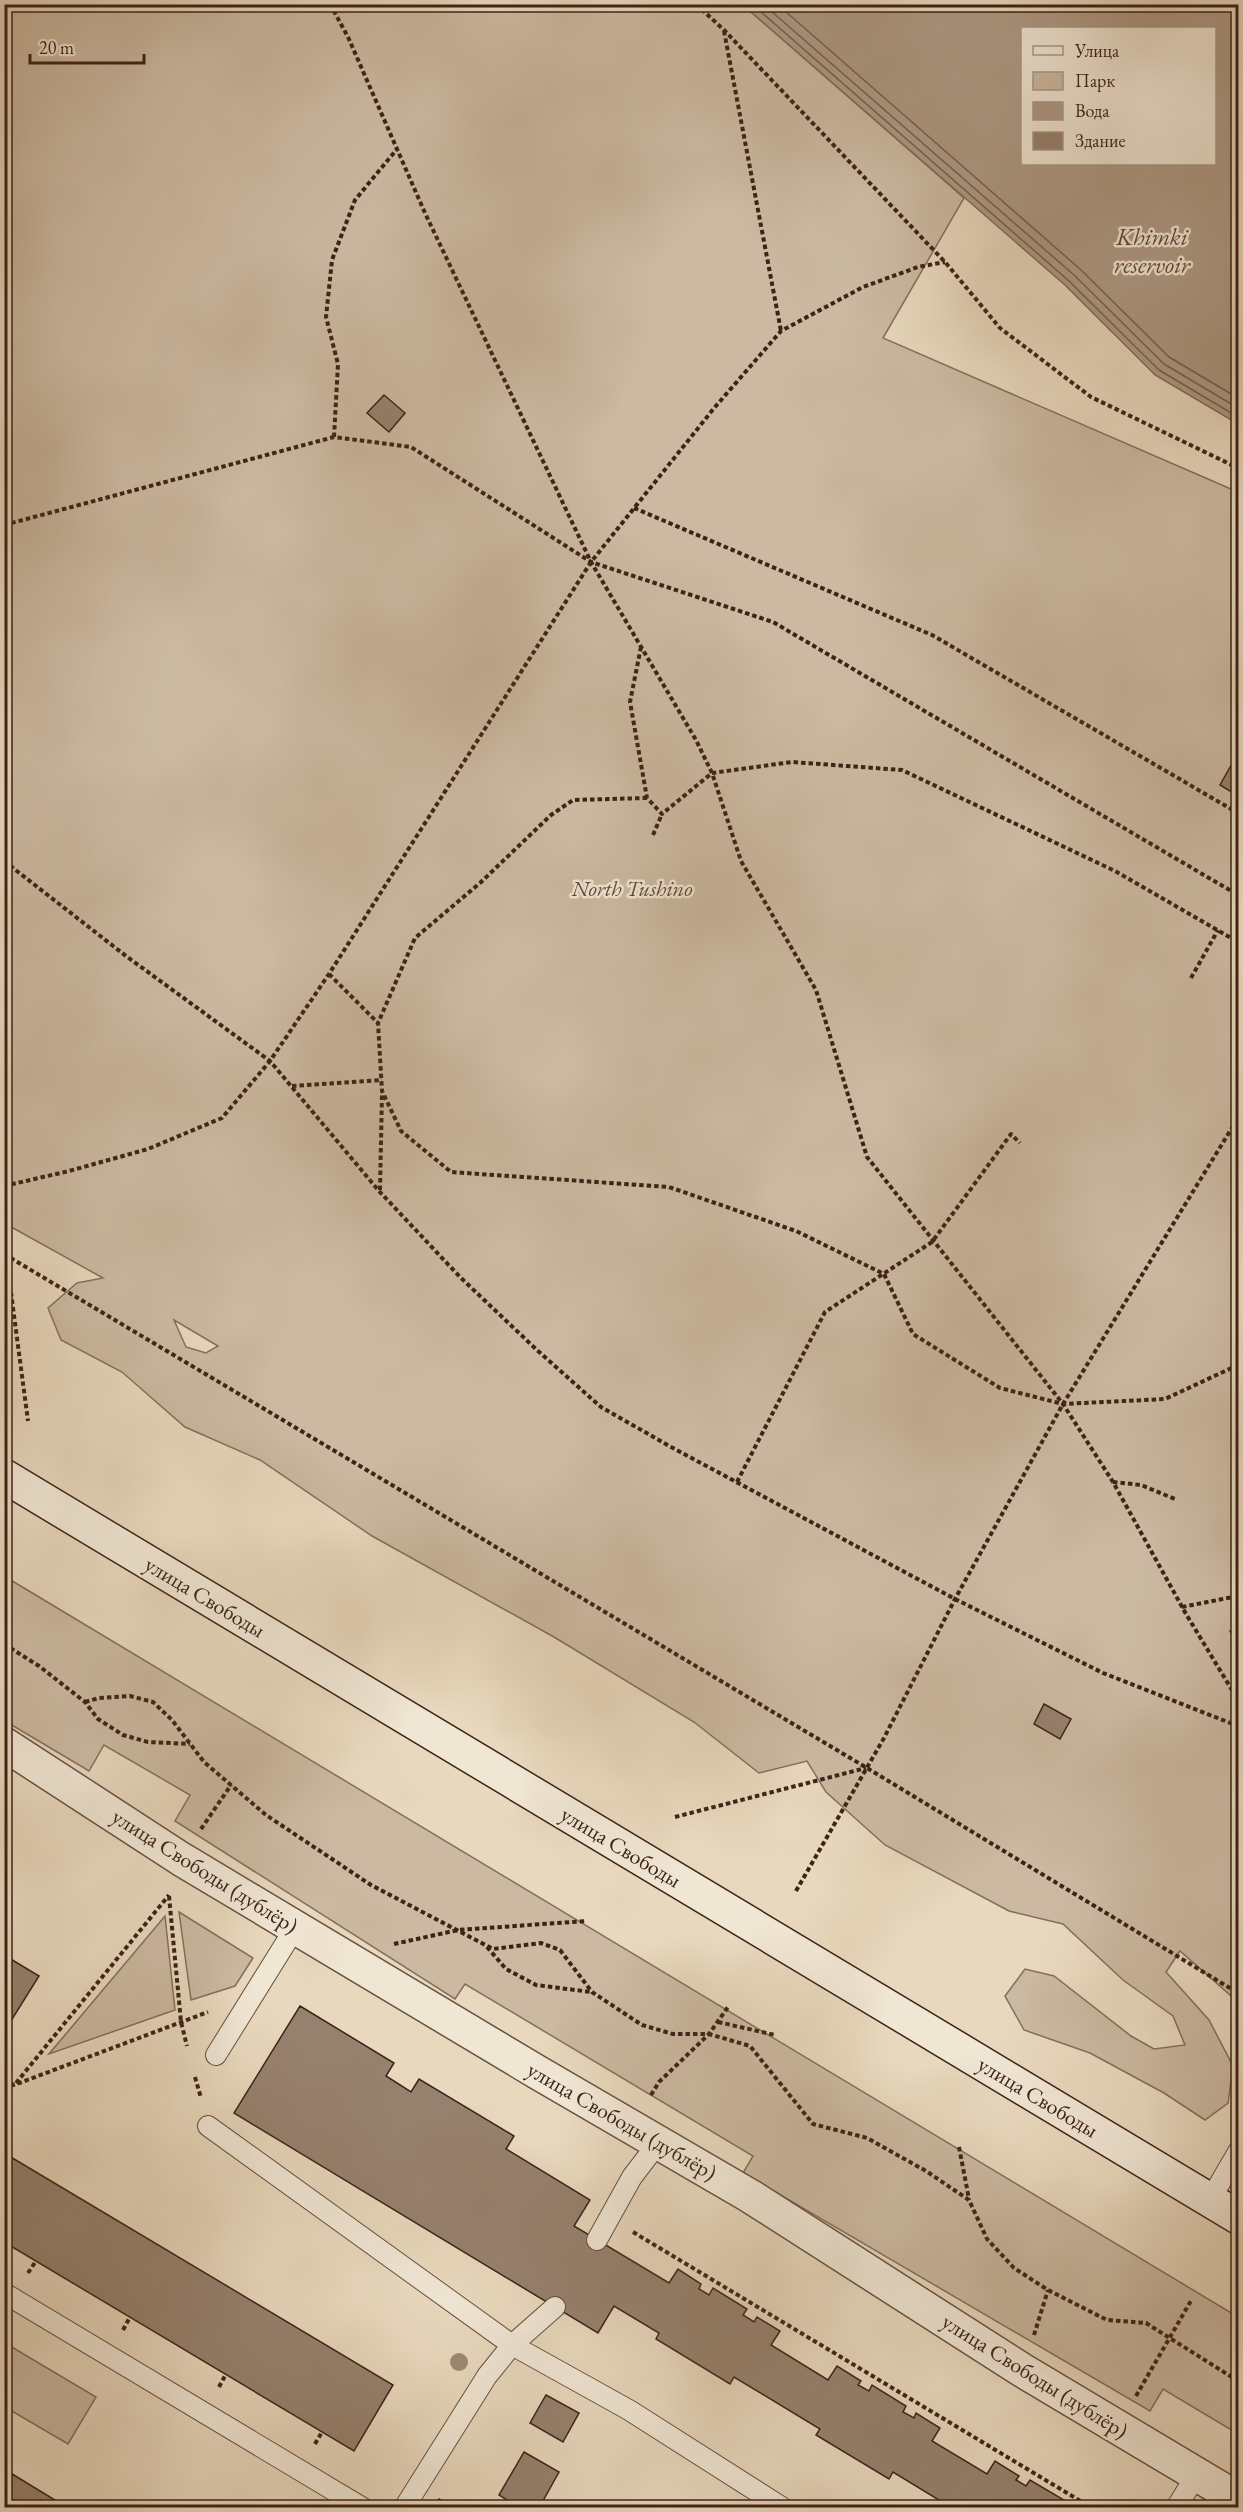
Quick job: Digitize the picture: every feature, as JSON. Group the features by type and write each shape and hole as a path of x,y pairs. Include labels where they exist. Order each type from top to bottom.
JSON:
{"street":[{"name":"улица Свободы","path":"4,1476 1239,2217"},
{"name":"улица Свободы (дублёр)","path":"4,1744 295,1928 750,2196 1022,2370 1239,2499"}],"lane":[{"path":"216,2055 295,1928"},
{"path":"208,2126 512,2345 629,2410 783,2508"},
{"path":"597,2240 632,2177 658,2143"},
{"path":"1210,2200 1239,2152"},
{"path":"4,2293 363,2508"},
{"path":"404,2508 471,2399 512,2345 555,2307"},
{"path":"1176,2508 1197,2474"}],"path":[{"path":"330,4 348,37 425,213 591,562 696,740 712,773 741,861 816,990 867,1157 932,1242 1063,1404 1113,1482 1182,1607 1239,1700"},
{"path":"696,4 724,30 945,262 1000,328 1091,397 1238,468 1239,475"},
{"path":"724,30 781,331"},
{"path":"334,437 338,364 326,317 332,260 356,200 397,149"},
{"path":"4,1185 69,1171 148,1149 222,1118 270,1061 329,974 591,562 715,407 781,331 863,288 918,267 945,262"},
{"path":"4,525 334,437 411,447 591,562 773,622 1239,895"},
{"path":"634,508 932,635 1239,813"},
{"path":"641,646 630,702 647,798 662,814"},
{"path":"654,835 662,814 712,773 792,762 902,770 1115,871 1239,942"},
{"path":"380,1191 382,1080 378,1023 415,938 480,883 551,815 573,800 647,798"},
{"path":"4,861 126,956 270,1061 380,1191 460,1277 601,1407 955,1599 1103,1673 1239,1726"},
{"path":"1191,978 1218,930"},
{"path":"329,974 378,1023"},
{"path":"291,1086 382,1080"},
{"path":"382,1091 400,1131 451,1172 669,1187 796,1231 884,1274 913,1334 1000,1388 1063,1404 1165,1399 1239,1365"},
{"path":"796,1891 867,1768 955,1599 1063,1404 1239,1118"},
{"path":"737,1482 825,1312 932,1242 1011,1134 1020,1143"},
{"path":"5,1254 28,1421"},
{"path":"5,1254 867,1768 1239,1993"},
{"path":"1113,1482 1141,1485 1174,1498"},
{"path":"1232,1536 1239,1540"},
{"path":"1182,1607 1239,1596"},
{"path":"4,1644 39,1666 85,1702 98,1719 123,1736 148,1742 191,1744"},
{"path":"85,1702 99,1698 130,1696 153,1702 204,1762 266,1815 371,1885 493,1948 541,1943 560,1950 592,1992 642,2025 673,2034 709,2034 750,2046 813,2124 867,2138 926,2171 969,2200"},
{"path":"675,1817 867,1768"},
{"path":"200,1830 231,1785"},
{"path":"14,2085 168,1895 181,2022 189,2053"},
{"path":"343,1955 458,1930 586,1921"},
{"path":"484,1944 506,1969 536,1985 592,1992"},
{"path":"4,2080 14,2085 252,1997"},
{"path":"651,2095 659,2082 709,2034 728,2007"},
{"path":"718,2022 775,2035"},
{"path":"195,2074 208,2126"},
{"path":"959,2147 969,2200 987,2239 1014,2268 1048,2290 1107,2320 1146,2323 1239,2381"},
{"path":"609,2218 1092,2508"},
{"path":"1022,2370 1048,2290"},
{"path":"1117,2427 1172,2338 1192,2299"}],"green space":[{"name":"North Tushino","path":"4,5 743,5 964,198 883,338 1238,492 1238,2002 1180,1951 1166,1972 1209,2020 1233,2066 1228,2103 1205,2120 1164,2093 1090,2053 1024,2030 1005,1996 1025,1969 1054,1976 1131,2036 1154,2049 1185,2045 1173,2016 1123,1980 1063,1924 1009,1911 885,1845 826,1792 807,1761 759,1773 694,1722 554,1637 372,1536 260,1460 185,1427 122,1372 61,1340 48,1308 77,1283 103,1278 4,1223","holes":["174,1320 218,1346 206,1353 186,1347"]},
{"path":"4,1576 1238,2317 1238,2434 1163,2389 1150,2411 743,2173 753,2156 465,1984 455,1999 175,1821 190,1795 104,1745 89,1771 5,1721"},
{"path":"179,1912 253,1958 235,1986 191,2000"},
{"path":"165,1916 175,2010 49,2054"},
{"path":"5,2343 96,2397 68,2444 5,2407"}],"water":[{"name":"Khimki reservoir","path":"743,5 1238,5 1238,424 1155,375 1065,285"}],"building":[{"path":"384,395 405,413 389,432 367,413"},
{"path":"1238,753 1238,796 1220,785"},
{"path":"1238,1626 1238,1645 1230,1631"},
{"path":"1044,1704 1071,1719 1060,1739 1034,1724"},
{"path":"4,1955 39,1976 4,2032"},
{"path":"300,2006 394,2063 386,2076 411,2092 419,2079 514,2136 506,2149 590,2200 574,2226 669,2283 678,2269 701,2284 699,2289 709,2295 713,2288 747,2309 743,2315 754,2322 757,2317 780,2331 771,2345 828,2380 837,2366 861,2381 858,2385 869,2391 872,2385 906,2406 903,2412 914,2418 916,2413 940,2428 932,2441 987,2474 995,2461 1019,2476 1016,2480 1026,2486 1030,2480 1064,2500 1062,2508 952,2508 893,2472 889,2479 816,2435 820,2429 734,2377 730,2384 656,2339 659,2333 614,2306 598,2333 234,2113"},
{"path":"4,2153 393,2385 354,2451 4,2242"},
{"path":"546,2395 579,2413 563,2442 530,2423"},
{"path":"524,2452 559,2472 539,2508 520,2508 499,2495"},
{"path":"4,2469 68,2508 4,2508"},
{"path":"439,2499 454,2508 433,2508"}]}
